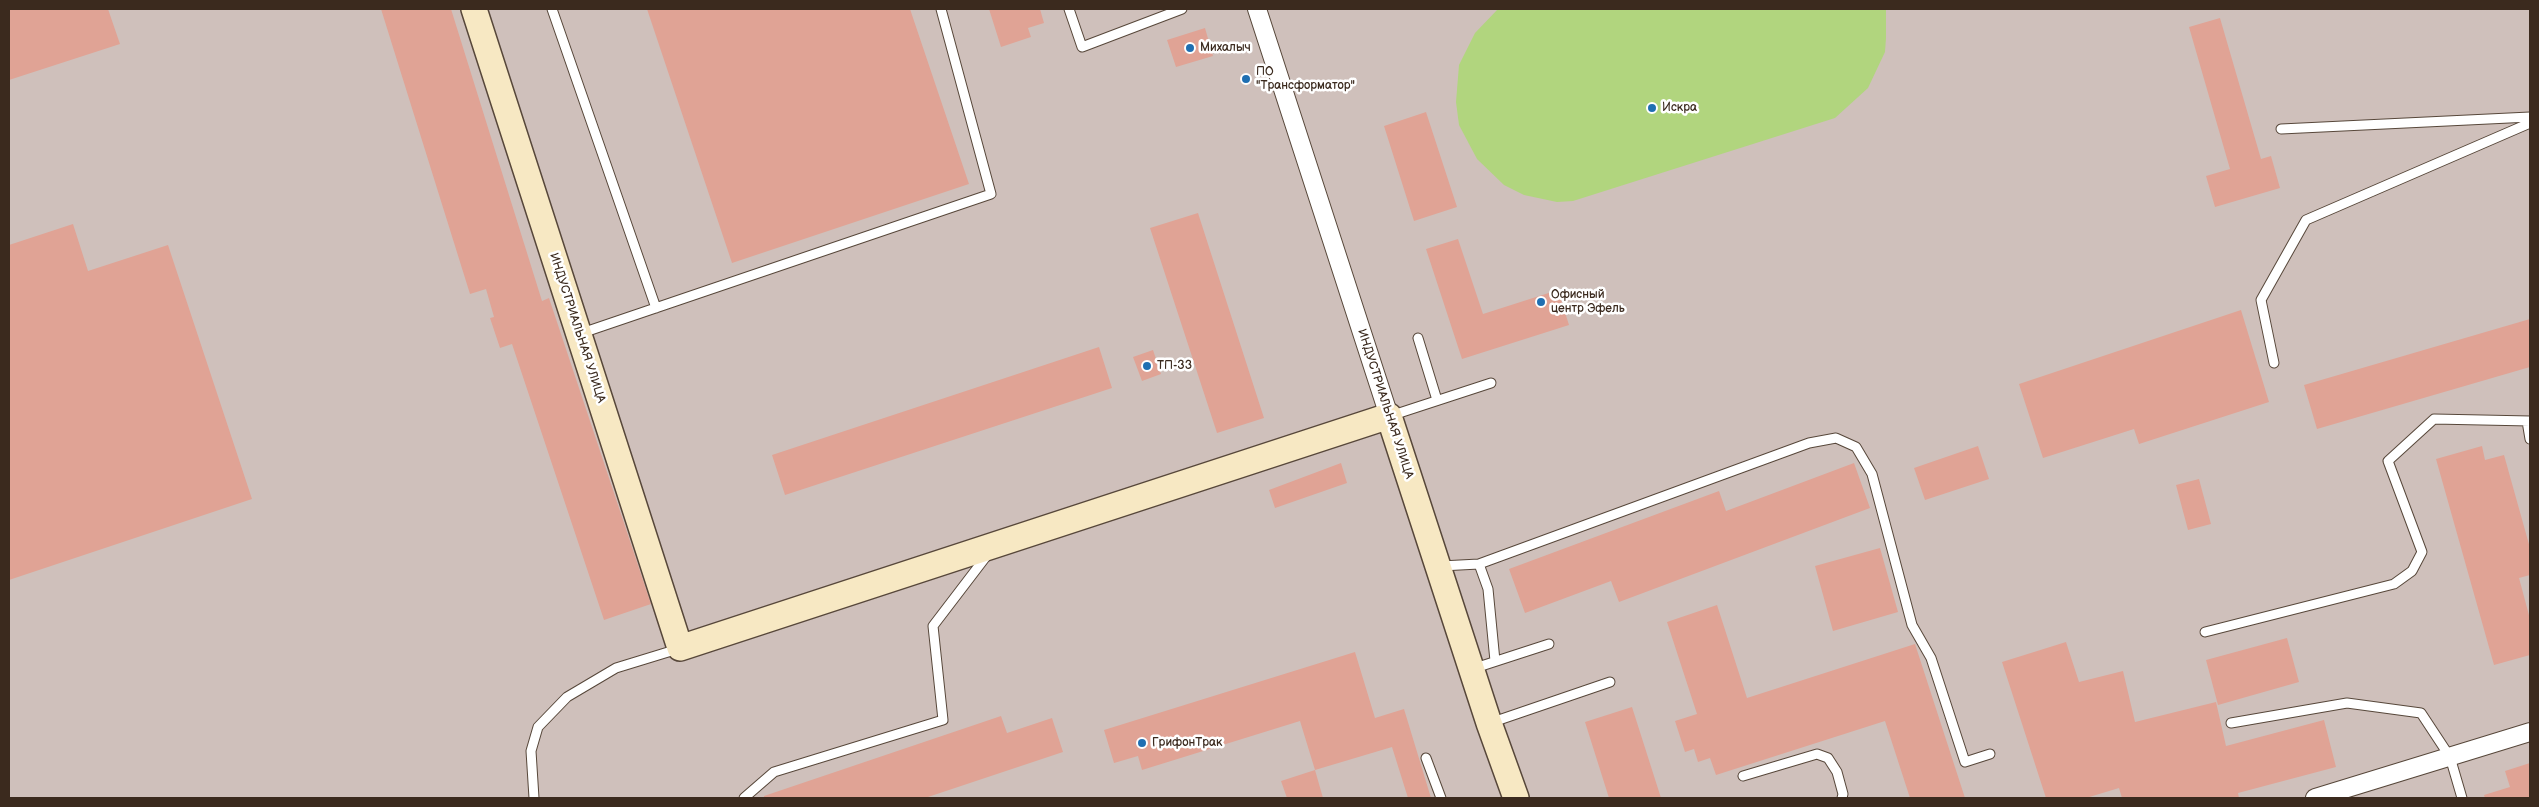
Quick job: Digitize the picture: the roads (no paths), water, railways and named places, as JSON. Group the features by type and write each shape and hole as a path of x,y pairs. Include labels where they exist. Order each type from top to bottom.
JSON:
{"street":[{"name":"ИНДУСТРИАЛЬНАЯ УЛИЦА","path":"474,9 680,648"},
{"name":"ИНДУСТРИАЛЬНАЯ УЛИЦА","path":"1256,9 1489,723 1516,798"},
{"path":"680,648 1389,416"},
{"path":"2315,798 2530,732"}],"lane":[{"path":"552,9 656,308"},
{"path":"579,334 991,194 942,9"},
{"path":"1069,9 1082,46 1182,9"},
{"path":"2281,129 2530,118"},
{"path":"2274,363 2261,300 2306,220 2530,123"},
{"path":"1418,338 1438,400"},
{"path":"1389,416 1491,383"},
{"path":"2205,632 2394,584 2412,571 2422,552 2388,461 2434,419 2529,421 2530,439"},
{"path":"1438,567 1479,564 1809,443 1836,438 1856,447 1872,474 1912,625 1931,658 1965,762 1990,754"},
{"path":"744,798 774,772 943,720 933,626 994,546"},
{"path":"1479,564 1488,588 1495,661"},
{"path":"1472,669 1549,644"},
{"path":"534,798 530,751 538,727 567,697 616,668 680,648"},
{"path":"1489,723 1610,682"},
{"path":"2230,723 2347,703 2421,713 2450,757 2462,798"},
{"path":"1743,776 1817,754 1828,758 1838,772 1843,794 1842,798"},
{"path":"1426,758 1441,798"}],"place":[{"name":"Михалыч","path":"1190,48"},
{"name":"ПО \"Трансформатор\"","path":"1246,79"},
{"name":"Искра","path":"1652,108"},
{"name":"Офисный центр Эфель","path":"1541,302"},
{"name":"ТП-33","path":"1147,366"},
{"name":"ГрифонТрак","path":"1142,743"}]}
